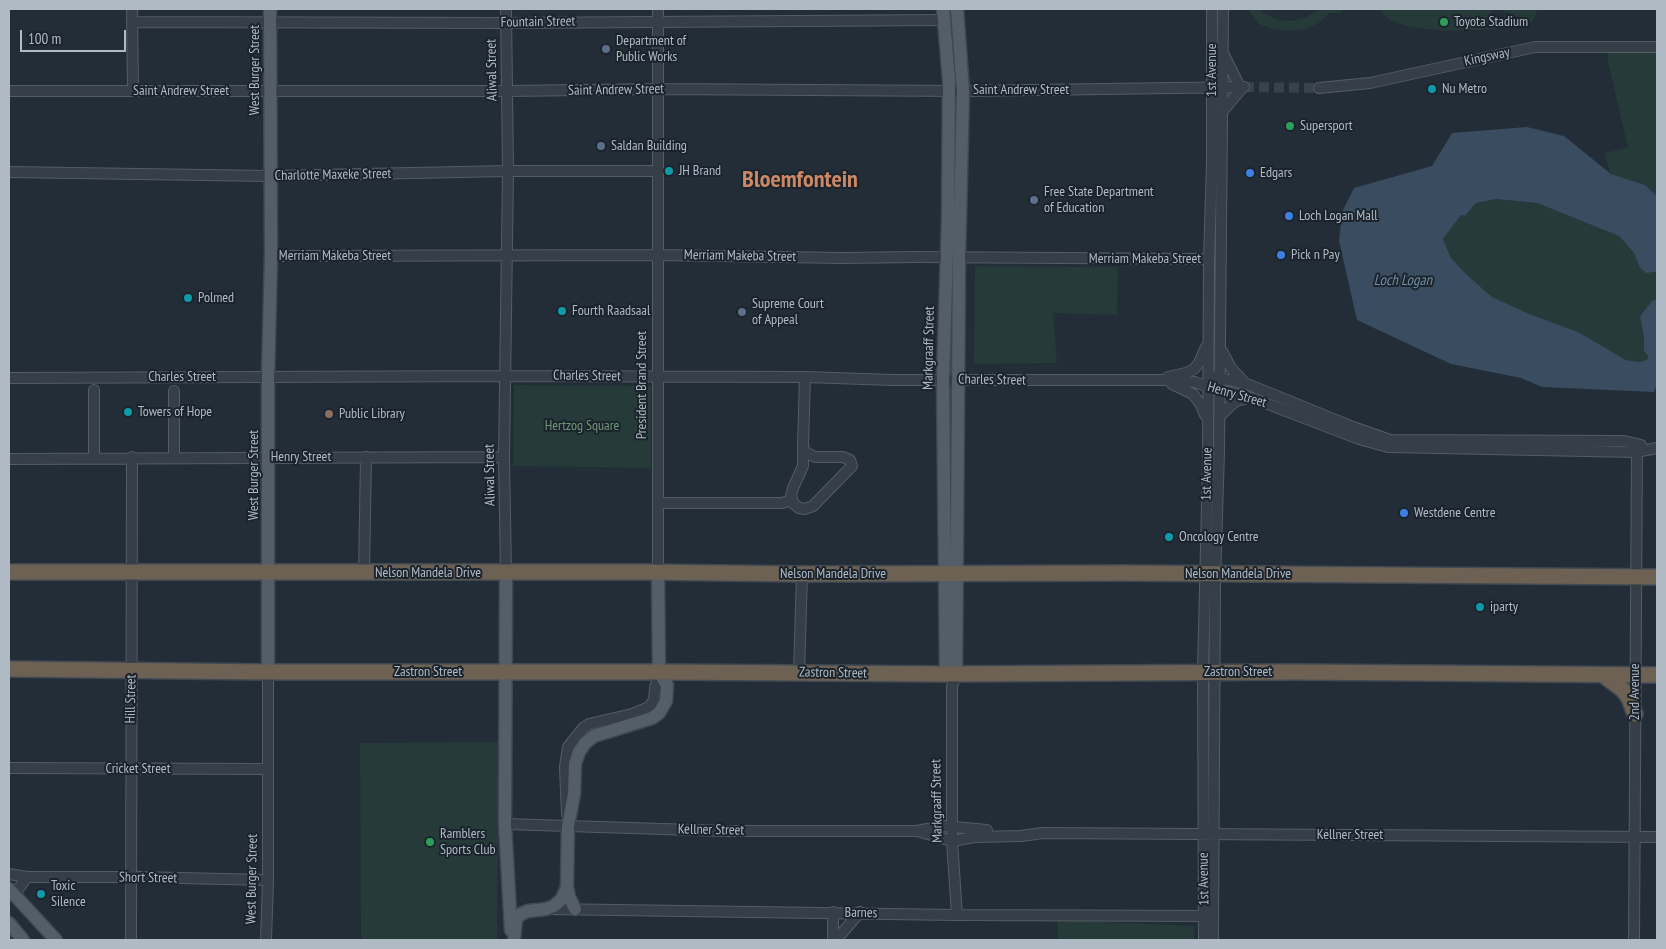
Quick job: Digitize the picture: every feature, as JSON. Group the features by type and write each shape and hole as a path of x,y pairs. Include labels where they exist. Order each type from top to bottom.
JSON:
{"highway":[{"name":"Nelson Mandela Drive","path":"9,572 658,572 1657,577"},
{"name":"Zastron Street","path":"9,669 268,672 799,673 951,679 1209,672 1657,675"},
{"path":"1603,675 1623,690 1629,698 1635,714"}],"main road":[{"name":"West Burger Street","path":"268,672 268,377 271,256 270,9"},
{"path":"944,15 957,12"},
{"name":"Markgraaff Street","path":"951,679 951,574 958,380 963,91 957,12"},
{"name":"Markgraaff Street","path":"944,15 949,90 943,379 951,574"},
{"name":"President Brand Street","path":"568,826 574,794 575,764 579,752 585,743 594,736 643,722 659,713 666,701 667,685 659,672 658,572"},
{"name":"Aliwal Street","path":"506,573 505,824 508,907 513,940"},
{"path":"568,826 567,887 569,897 575,909"},
{"path":"513,940 516,919 521,914 554,906 562,899 567,887"},
{"path":"11,892 56,940"},
{"path":"9,924 23,940"}],"street":[{"path":"132,9 133,92"},
{"name":"Aliwal Street","path":"506,9 508,171 504,457 506,573"},
{"name":"President Brand Street","path":"658,9 658,572"},
{"name":"1st Avenue","path":"1210,574 1220,390 1222,112 1217,88 1212,9"},
{"name":"1st Avenue","path":"1213,940 1209,916 1208,834 1210,574 1208,341 1212,163 1217,88 1223,52 1223,9"},
{"name":"Fountain Street","path":"132,22 506,23 944,15"},
{"name":"Kingsway","path":"1319,88 1370,83 1535,47 1657,46"},
{"path":"1223,52 1242,87"},
{"path":"1217,88 1242,87"},
{"path":"1222,112 1242,87"},
{"name":"Saint Andrew Street","path":"9,91 507,91 658,89 963,91 1217,88"},
{"name":"Charlotte Maxeke Street","path":"9,172 270,176 658,170"},
{"name":"Merriam Makeba Street","path":"271,256 658,255 843,258 1209,259"},
{"path":"1159,380 1194,369 1203,355 1208,341"},
{"path":"1220,344 1226,361 1247,384"},
{"name":"Henry Street","path":"1195,382 1208,376 1247,384 1353,428 1390,440 1624,441 1636,448"},
{"path":"803,450 807,455 816,457 843,457 850,460 852,466 809,508 799,508 792,500 793,488 803,466 803,450 805,377"},
{"name":"Charles Street","path":"9,378 805,377 958,380 1159,380 1195,382"},
{"path":"1159,380 1193,394 1201,405 1208,423"},
{"name":"Henry Street","path":"1195,382 1252,398 1359,439 1388,447 1655,448"},
{"path":"94,390 94,457"},
{"path":"174,391 174,457"},
{"path":"1219,417 1236,401 1252,398"},
{"name":"2nd Avenue","path":"1634,940 1636,448"},
{"name":"Henry Street","path":"9,459 94,457 504,457"},
{"name":"Hill Street","path":"131,940 132,457"},
{"path":"364,573 366,457"},
{"path":"658,502 782,503 792,500"},
{"path":"799,673 802,574"},
{"name":"West Burger Street","path":"266,940 268,880 268,672"},
{"path":"545,825 559,818 563,810 568,747 589,724 632,714 649,707 654,700 659,672"},
{"name":"Markgraaff Street","path":"951,679 952,842 957,915"},
{"name":"Cricket Street","path":"9,768 267,769"},
{"path":"565,796 568,826"},
{"name":"Kellner Street","path":"505,824 725,831 917,831 936,827 952,827 973,830 1033,831 1043,833"},
{"name":"Kellner Street","path":"917,831 952,842 975,837 1021,836 1043,833 1657,837"},
{"name":"Short Street","path":"9,874 27,877 268,880"},
{"path":"11,892 27,877"},
{"name":"Barnes","path":"508,907 957,915 1209,916"},
{"path":"833,912 834,940"},
{"path":"834,940 860,912"},
{"name":"1st Avenue","path":"1204,940 1209,916"}],"green space":[{"path":"1248,9 1261,9 1264,13 1277,20 1292,21 1307,17 1319,9 1341,9 1341,13 1329,13 1319,23 1305,29 1290,31 1274,29 1259,24"},
{"name":"Toyota Stadium","path":"1379,9 1490,9 1496,29 1445,31 1410,27 1390,20"},
{"name":"Toyota Stadium","path":"1499,9 1538,9 1532,23"},
{"path":"1608,49 1657,49 1657,196 1645,185 1611,174 1604,153 1628,148 1608,62"},
{"path":"1496,199 1537,203 1619,236 1634,253 1640,268 1646,273 1657,273 1657,299 1652,301 1640,316 1644,351 1648,356 1647,361 1626,360 1492,297 1451,258 1443,239 1461,215 1465,216 1476,203"},
{"path":"975,266 1118,267 1117,315 1053,313 1057,363 974,364"},
{"name":"Hertzog Square","path":"514,385 651,386 651,468 513,466"},
{"name":"Ramblers Sports Club","path":"499,742 497,940 361,940 360,743"},
{"path":"1058,920 1194,926 1194,940 1058,940"}],"water":[{"name":"Loch Logan","path":"1527,127 1564,136 1611,174 1645,185 1657,196 1657,273 1646,273 1640,268 1634,253 1619,236 1537,203 1496,199 1476,203 1465,216 1461,215 1443,239 1451,258 1492,297 1529,314 1578,332 1626,360 1639,362 1647,360 1648,356 1644,351 1640,316 1652,301 1657,299 1657,385 1654,392 1542,387 1521,378 1451,364 1357,320 1339,241 1342,212 1354,188 1432,166 1452,133"}],"tunnel":[{"path":"1244,87 1319,88"}],"place":[{"name":"Toyota Stadium","path":"1444,22"},
{"name":"Department of Public Works","path":"606,49"},
{"name":"Nu Metro","path":"1432,89"},
{"name":"Supersport","path":"1290,126"},
{"name":"Saldan Building","path":"601,146"},
{"name":"JH Brand","path":"669,171"},
{"name":"Edgars","path":"1250,173"},
{"name":"Free State Department of Education","path":"1034,200"},
{"name":"Loch Logan Mall","path":"1289,216"},
{"name":"Pick n Pay","path":"1281,255"},
{"name":"Polmed","path":"188,298"},
{"name":"Fourth Raadsaal","path":"562,311"},
{"name":"Supreme Court of Appeal","path":"742,312"},
{"name":"Towers of Hope","path":"128,412"},
{"name":"Public Library","path":"329,414"},
{"name":"Westdene Centre","path":"1404,513"},
{"name":"Oncology Centre","path":"1169,537"},
{"name":"iparty","path":"1480,607"},
{"name":"Ramblers Sports Club","path":"430,842"},
{"name":"Toxic Silence","path":"41,894"}],"district":[{"name":"Bloemfontein","path":"800,180"}]}
